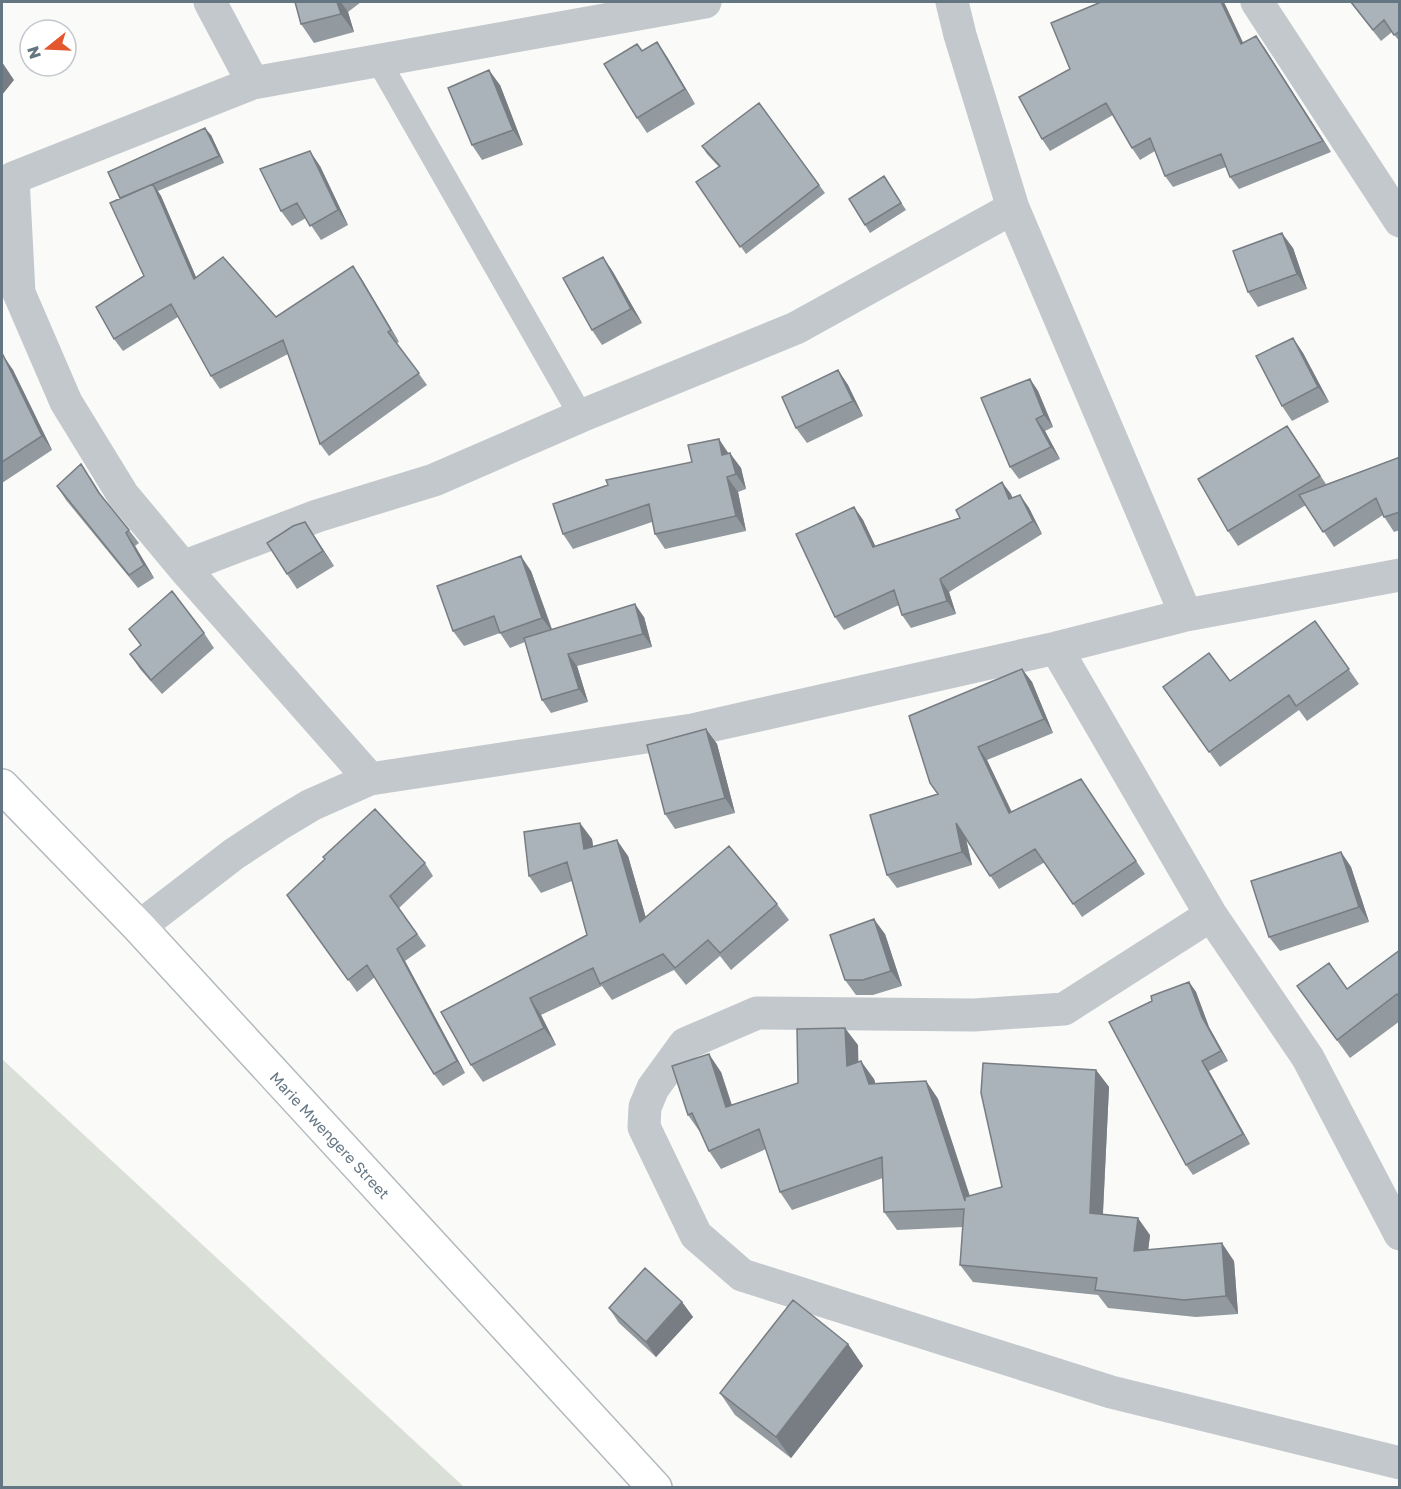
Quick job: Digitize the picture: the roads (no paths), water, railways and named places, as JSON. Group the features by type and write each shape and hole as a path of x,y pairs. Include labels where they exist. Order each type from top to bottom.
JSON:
{"main road":[{"name":"Marie Mwengere Street","path":"2,786 139,927 655,1488"}],"street":[{"path":"210,2 253,83"},
{"path":"370,779 183,567 123,495 66,402 19,293 7,180 253,83 705,2"},
{"path":"952,2 1012,208 1186,615"},
{"path":"1257,2 1400,221"},
{"path":"183,567 317,516 434,480 581,416 796,328 1012,208"},
{"path":"139,927 234,854 311,805 370,779 692,730 1056,648 1186,615 1400,575"},
{"path":"1056,648 1211,915 1308,1058 1400,1234"},
{"path":"1211,915 1064,1009 974,1015 757,1013 685,1044 653,1088 645,1107 644,1127 696,1235 742,1275 1111,1392 1400,1463"}],"lane":[{"path":"378,60 581,416"}]}
